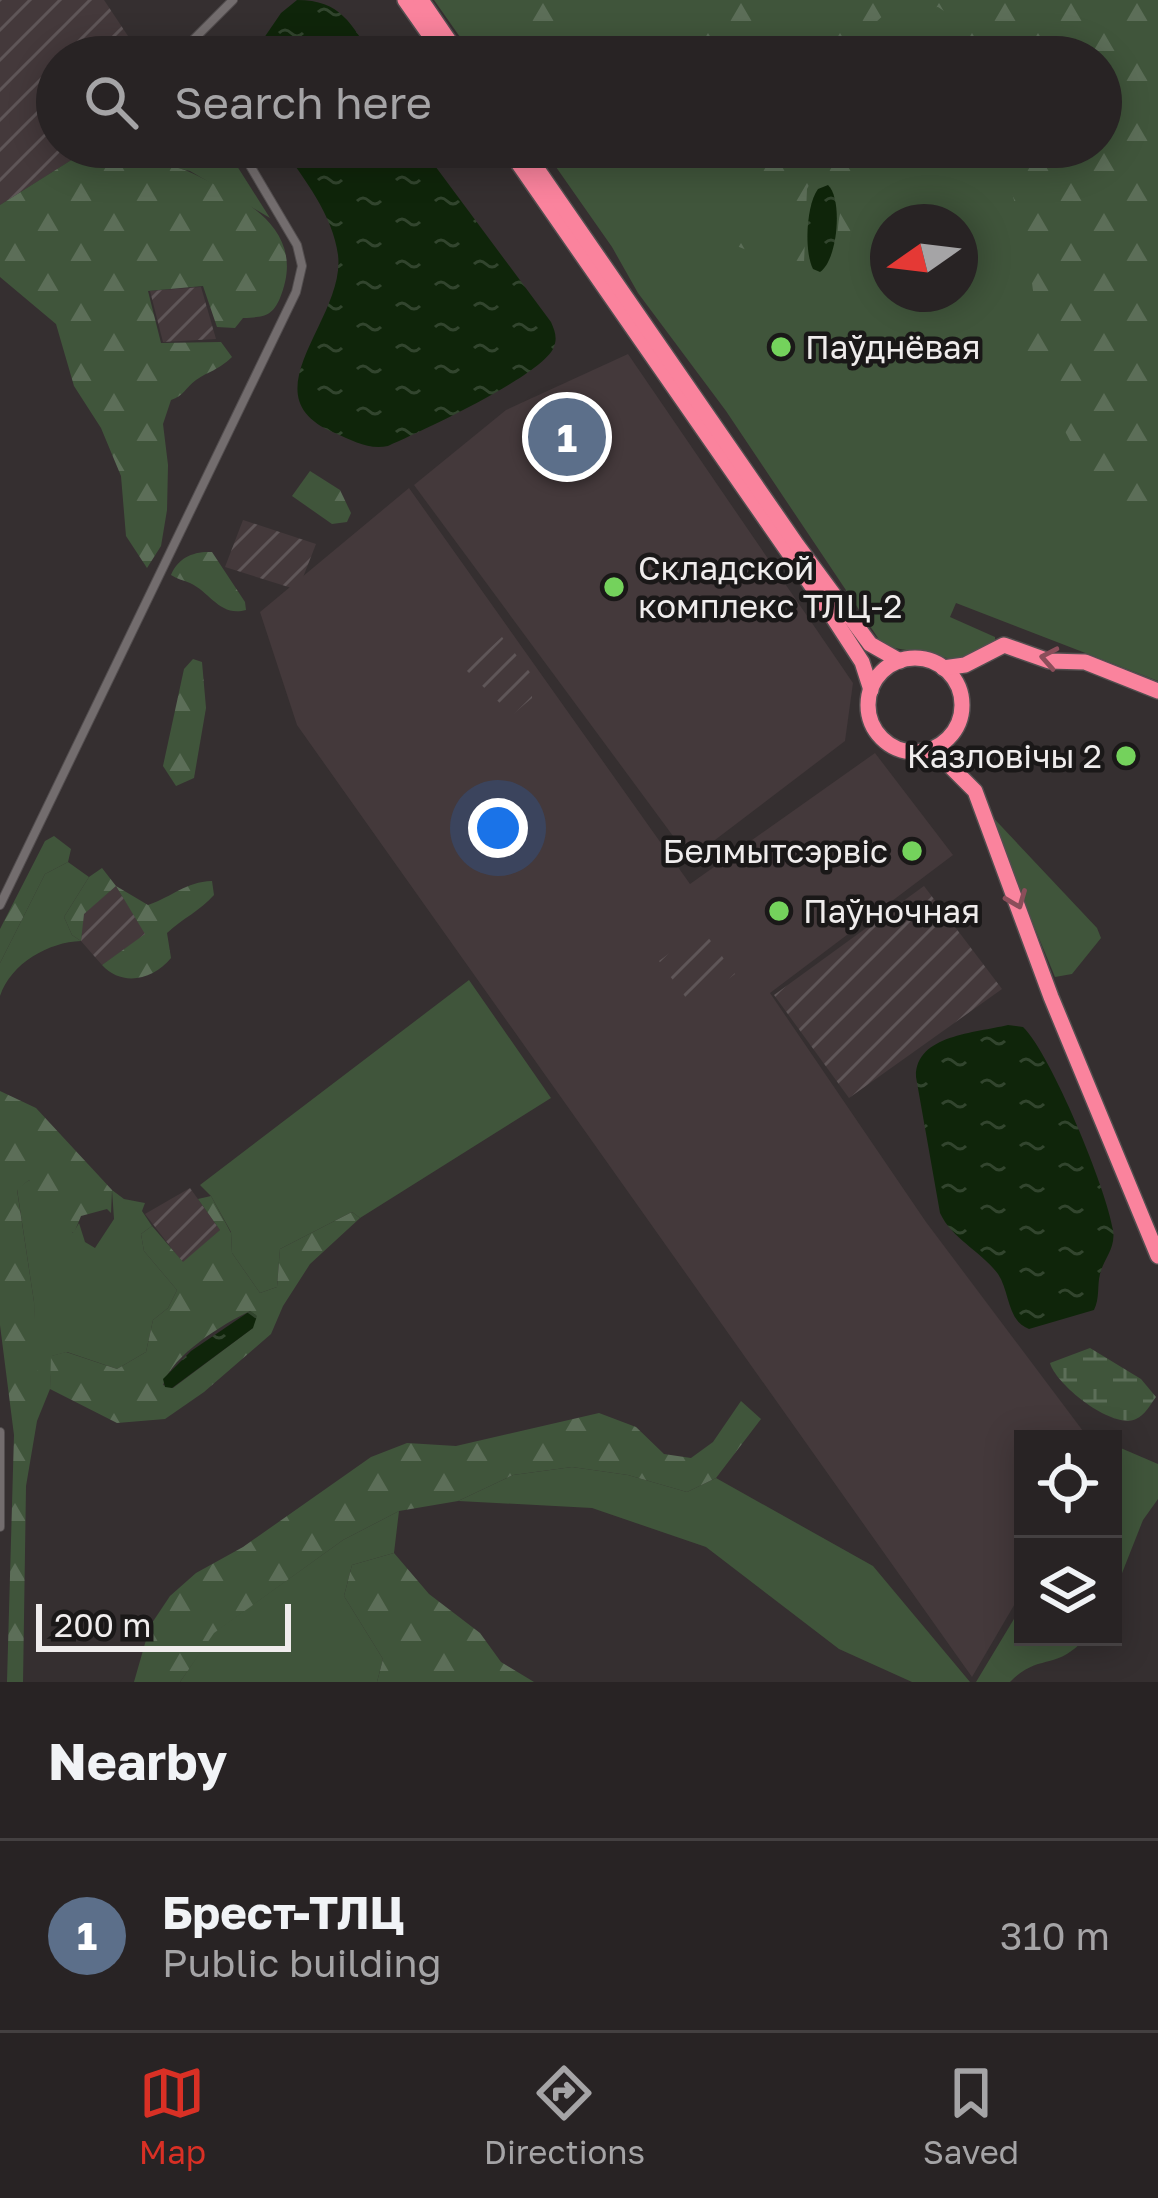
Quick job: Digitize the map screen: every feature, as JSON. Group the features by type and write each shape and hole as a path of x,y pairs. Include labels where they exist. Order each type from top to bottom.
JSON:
{"highway":[{"path":"405,0 430,36"},
{"path":"421,0 446,36"},
{"path":"522,168 862,662 871,689 869,717 885,742 908,752 933,749 953,733 962,710 958,686 943,668 918,658 900,661 881,673 871,689"},
{"path":"537,168 797,545 871,644 900,661"},
{"path":"943,668 965,665 1004,645 1049,661 1085,662 1158,691"},
{"path":"933,749 975,791 1051,997 1158,1256"}],"street":[{"path":"197,36 233,0"},
{"path":"0,905 296,292 302,266 297,245 251,168"},
{"path":"0,1432 0,1527"}],"shaded area":[{"path":"0,0 104,0 128,36 36,36 36,168 59,168 0,205"},
{"path":"201,287 216,339 163,342 150,291"},
{"path":"628,354 853,683 845,741 690,859 414,485 506,410"},
{"path":"409,488 690,884 875,753 953,855 770,993 926,1222 1082,1430 1014,1430 1014,1605 972,1677 297,725 260,612"},
{"path":"243,520 316,544 298,590 225,567"},
{"path":"502,637 532,675 532,698 512,715 466,670"},
{"path":"116,886 146,934 102,965 81,941 83,914"},
{"path":"924,886 1002,989 849,1098 774,995"},
{"path":"702,929 735,974 692,1006 659,961"},
{"path":"190,1188 220,1230 183,1263 145,1214"}],"green space":[{"path":"434,0 1158,0 1158,681 956,603 950,617 995,637 995,642 957,660 880,641 726,411 638,293 557,168 1122,168 1122,36 459,36"},
{"path":"489,0 585,0 587,15 572,36 528,36"},
{"path":"696,0 747,0 766,36 689,36"},
{"path":"825,0 1158,0 1158,535 1107,511 1018,342 1036,313 1028,253 1006,168 1122,168 1122,36 949,36 959,21 938,7 886,13 861,36 824,36"},
{"path":"59,168 178,168 233,194 279,235 286,253 286,274 280,298 266,315 243,318 235,328 217,327 203,286 148,291 161,343 221,342 232,357 171,400 163,424 167,510 161,546 147,568 126,536 121,476 101,428 74,386 56,324 0,277 0,205"},
{"path":"177,168 238,168 270,218 190,171"},
{"path":"727,168 851,168 858,213 843,257 830,270 845,202 834,183 820,177 813,177 807,189 804,263 770,259 734,245 731,235 749,210 754,213 760,240 770,245 785,239 789,224 759,189"},
{"path":"310,471 340,490 351,513 347,522 332,524 292,496"},
{"path":"212,552 246,610 222,607 197,587 171,575 187,557"},
{"path":"193,659 202,662 206,708 194,778 176,786 163,766 184,669"},
{"path":"986,810 1097,928 1101,938 1072,974 1055,977"},
{"path":"54,836 71,849 68,862 45,874 0,963 0,929 45,841"},
{"path":"68,862 89,877 64,917 72,935 81,941 56,945 22,964 0,996 0,963 45,874"},
{"path":"102,868 116,886 84,914 81,941 72,935 64,917 89,877"},
{"path":"212,881 214,895 167,933 171,958 164,966 147,976 128,978 102,965 145,934 116,886 148,905 203,882"},
{"path":"469,980 551,1098 360,1218 352,1212 280,1249 277,1287 260,1293 232,1253 231,1232 200,1185"},
{"path":"0,1091 36,1108 112,1190 111,1213 107,1209 81,1216 74,1233 50,1223 29,1180 17,1190 34,1302 38,1371 37,1421 26,1486 23,1682 7,1682 14,1435 0,1325"},
{"path":"29,1180 73,1233 79,1223 85,1242 95,1248 114,1219 112,1190 124,1199 145,1203 142,1211 152,1226 141,1234 144,1251 177,1290 168,1308 153,1320 146,1352 117,1369 67,1352 52,1356 50,1389 37,1421 34,1302 17,1189"},
{"path":"211,1196 231,1233 232,1253 260,1293 277,1287 280,1249 352,1212 360,1218 310,1264 271,1334 165,1419 117,1423 50,1389 51,1356 66,1352 117,1369 146,1352 153,1320 168,1308 177,1290 144,1251 141,1234 152,1226 183,1262 220,1230 198,1199","holes":["250,1311 253,1328 173,1388 163,1385 187,1352 213,1332"]},
{"path":"1090,1348 1141,1379 1156,1397 1139,1417 1126,1421 1100,1412 1054,1372 1050,1363"},
{"path":"741,1401 761,1419 716,1478 687,1492 628,1475 572,1467 513,1475 458,1501 399,1511 343,1540 214,1633 180,1682 134,1682 150,1626 170,1596 196,1573 243,1547 371,1457 407,1443 456,1446 599,1413 636,1427 664,1454 691,1458 713,1442"},
{"path":"1122,1449 1158,1464 1158,1499 1143,1520 1122,1573"},
{"path":"572,1467 628,1475 687,1492 716,1478 873,1566 970,1682 912,1682 839,1649 706,1547 592,1508 458,1501 513,1475"},
{"path":"399,1511 394,1553 352,1565 344,1596 383,1659 377,1682 180,1682 213,1633 343,1540"},
{"path":"394,1553 429,1594 480,1633 501,1662 534,1682 377,1682 383,1659 344,1596 352,1565"},
{"path":"1014,1619 1014,1646 1078,1646 1030,1667 1010,1682 976,1682"}],"water":[{"path":"297,0 324,4 343,16 359,36 265,36"},
{"path":"296,168 437,168 551,322 553,349 503,388 388,446 355,442 310,417 299,399 299,378 336,280 338,255 324,212"},
{"path":"828,185 836,203 836,229 831,255 820,272 810,261 808,229 814,196"},
{"path":"1008,1025 1023,1027 1048,1064 1100,1185 1113,1236 1094,1310 1029,1329 1013,1313 998,1274 940,1213 916,1077 918,1063 936,1044"},
{"path":"250,1311 257,1316 253,1328 172,1388 165,1387 163,1379 191,1351"}],"place":[{"name":"Паўднёвая","path":"781,347"},
{"name":"Брест-ТЛЦ","path":"567,437"},
{"name":"Складской комплекс ТЛЦ-2","path":"614,587"},
{"name":"Казловічы 2","path":"1126,756"},
{"name":"Белмытсэрвіс","path":"912,851"},
{"name":"Паўночная","path":"779,911"}]}
